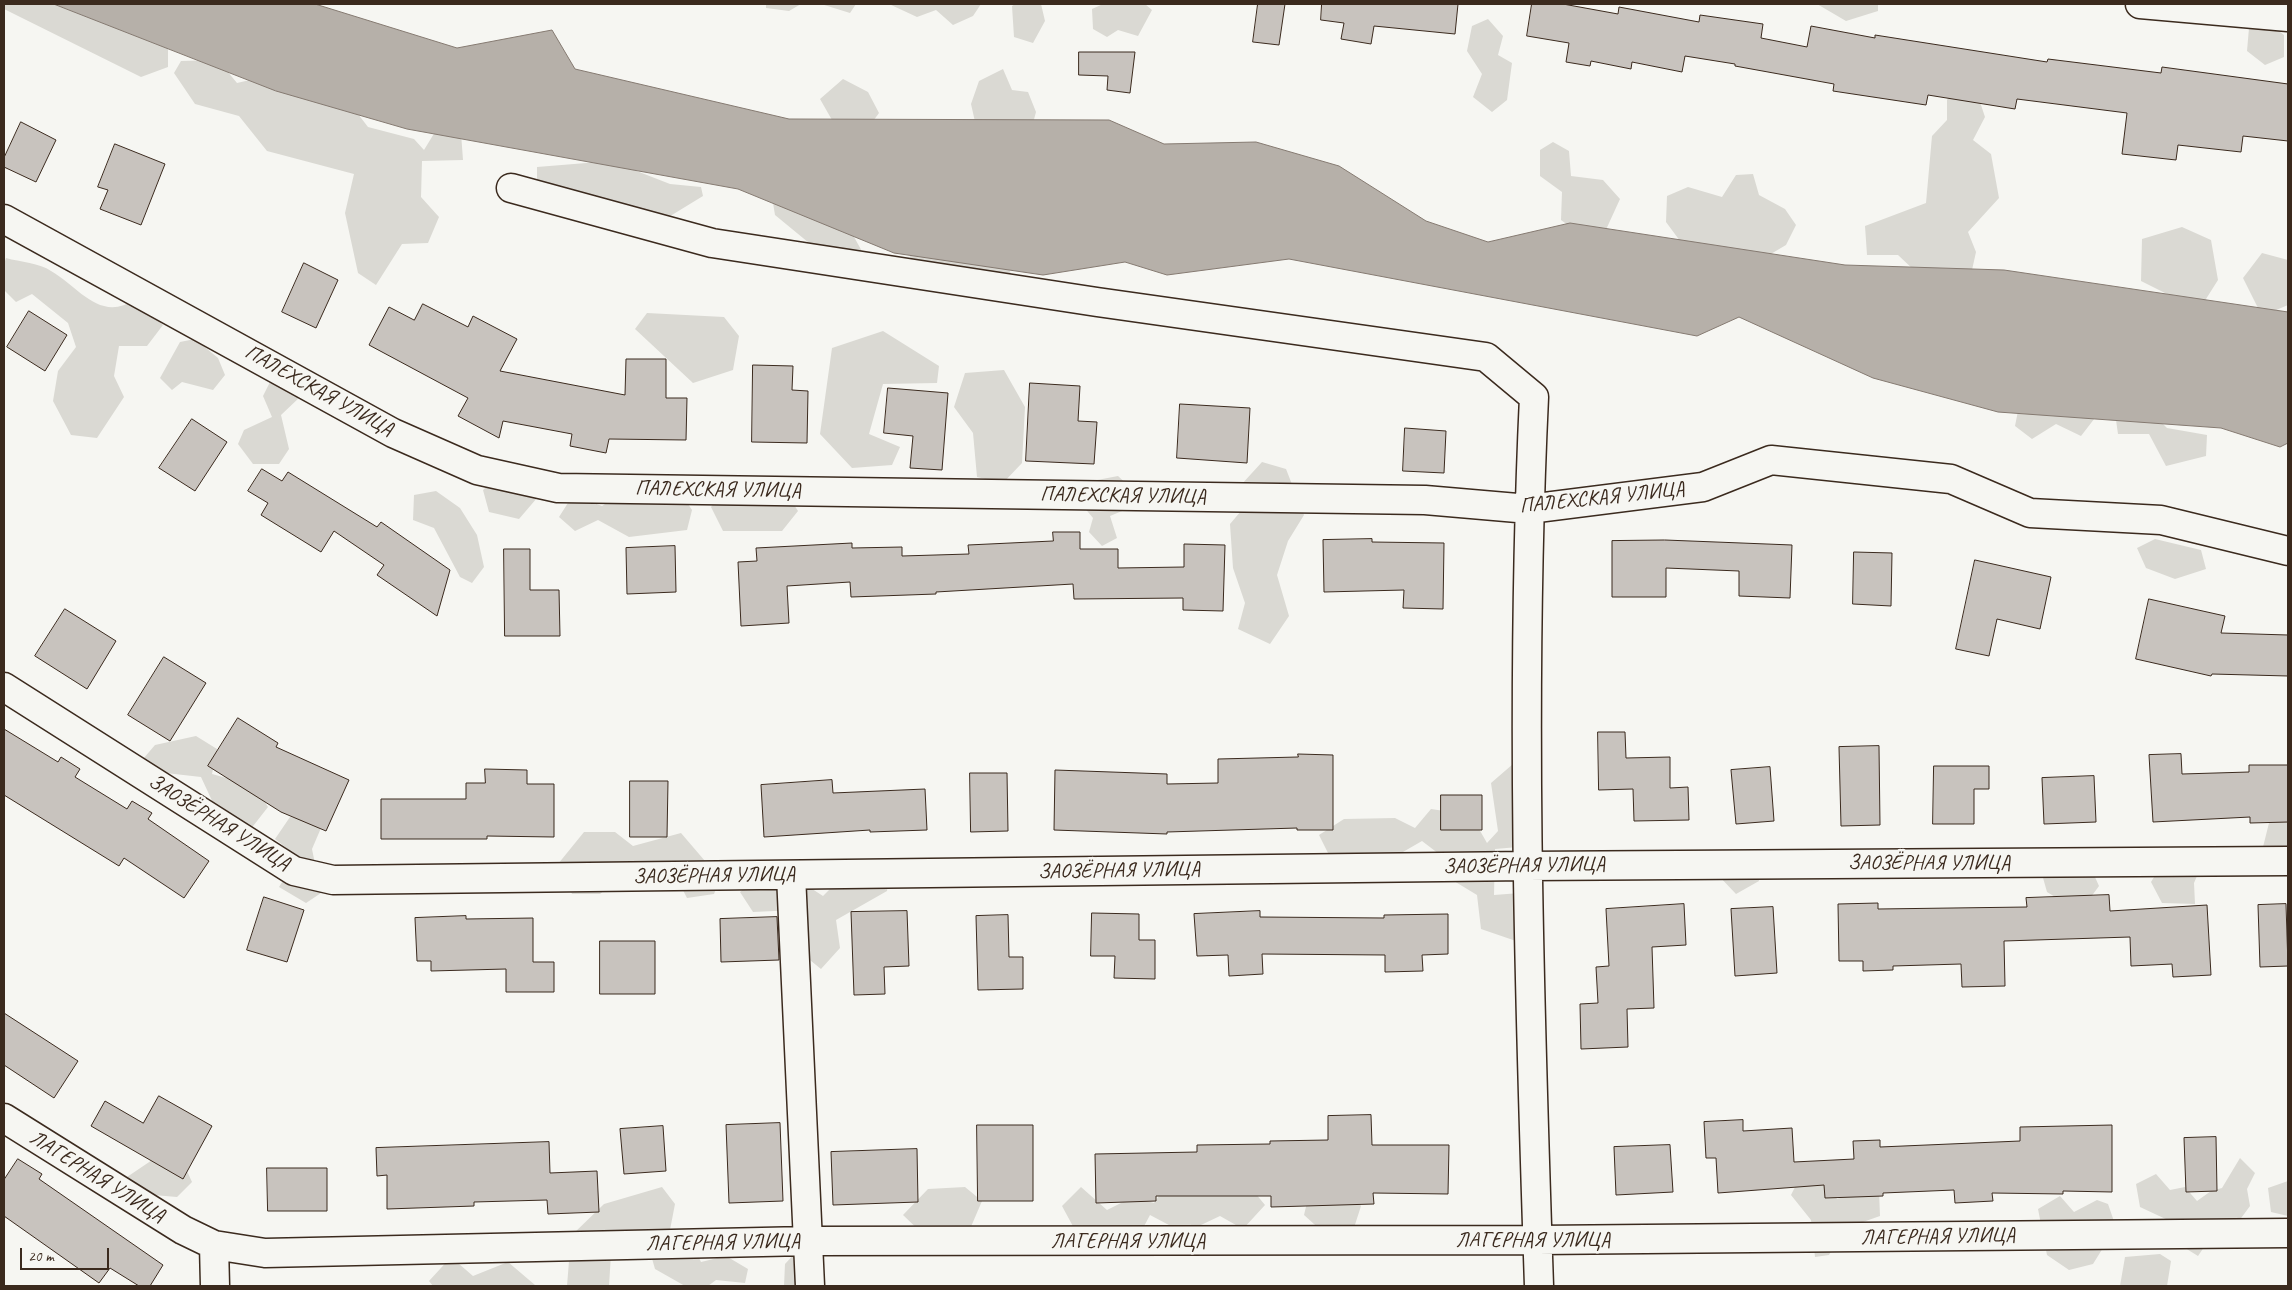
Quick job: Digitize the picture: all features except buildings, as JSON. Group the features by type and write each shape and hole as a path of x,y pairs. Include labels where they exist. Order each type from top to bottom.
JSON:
{"street":[{"path":"2140,4 2275,12"},
{"path":"512,188 712,243 1097,302 1486,357 1534,397 1529,509 1528,866 1539,1286"},
{"name":"ПАЛЕХСКАЯ УЛИЦА","path":"4,219 393,433 477,470 558,488 1425,500 1529,509 1703,487 1771,460 1950,479 2030,513 2161,520 2288,552"},
{"name":"ЗАОЗЁРНАЯ УЛИЦА","path":"4,688 294,871 333,880 1528,866 2288,861"},
{"path":"791,875 810,1286"},
{"name":"ЛАГЕРНАЯ УЛИЦА","path":"4,1118 183,1230 214,1245 265,1253 807,1241 1538,1240 2288,1234"},
{"path":"214,1245 215,1286"}],"shaded area":[{"path":"4,4 79,4 168,38 168,67 141,77 4,9"},
{"path":"54,4 315,4 457,48 552,30 575,69 789,119 1109,120 1164,144 1256,142 1339,166 1426,221 1488,242 1570,223 1845,265 2004,270 2288,312 2288,443 2280,447 2221,428 1998,412 1873,378 1739,317 1697,336 1289,259 1167,275 1125,262 1043,275 894,253 738,189 407,129 276,91"},
{"path":"766,4 801,4 789,11 766,8"},
{"path":"821,4 856,4 850,13"},
{"path":"889,4 981,4 973,16 953,25 936,10 917,17"},
{"path":"1015,4 1041,4 1045,21 1033,43 1014,37 1012,6"},
{"path":"1103,4 1145,4 1152,10 1138,36 1118,30 1107,37 1093,29 1092,9"},
{"path":"1817,4 1878,4 1878,11 1846,21"},
{"path":"1488,19 1503,36 1498,55 1512,63 1507,100 1492,112 1473,97 1482,74 1467,51 1472,26"},
{"path":"2270,24 2284,35 2284,57 2265,65 2247,51 2249,28"},
{"path":"218,60 237,83 267,76 348,101 368,127 414,139 424,150 438,127 461,133 463,160 422,161 421,197 439,217 428,243 402,244 376,285 358,273 345,213 354,174 267,151 239,116 195,104 174,73 181,61"},
{"path":"1003,69 1012,90 1028,92 1036,112 1029,138 978,135 971,104 979,81"},
{"path":"843,79 868,92 879,113 868,128 836,127 820,99"},
{"path":"1959,80 1976,90 1985,117 1973,140 1991,154 1999,198 1968,232 1976,252 1970,279 1933,288 1898,255 1867,255 1865,226 1926,203 1932,136 1947,120 1947,100"},
{"path":"1553,142 1569,151 1571,176 1603,180 1620,199 1604,234 1584,237 1561,220 1562,192 1540,176 1540,150"},
{"path":"611,161 670,184 701,187 703,196 667,218 537,182 537,167"},
{"path":"1753,174 1759,195 1785,209 1796,225 1786,245 1764,258 1683,245 1666,222 1667,196 1688,187 1722,197 1736,175"},
{"path":"772,197 848,226 864,255 820,252 775,215"},
{"path":"2182,227 2211,240 2218,280 2199,310 2141,281 2142,239"},
{"path":"909,250 1006,260 1012,277 912,267"},
{"path":"2262,253 2288,260 2288,305 2262,316 2243,278"},
{"path":"6,258 46,268 62,278 81,294 101,305 112,307 123,305 136,299 163,325 147,346 119,346 114,376 124,397 97,438 71,435 53,401 58,371 76,347 68,323 32,294 16,302 4,290 4,264"},
{"path":"647,313 724,317 739,336 733,370 693,383 635,329"},
{"path":"883,331 939,366 937,383 883,384 869,434 900,447 892,465 852,468 820,434 832,348"},
{"path":"195,339 218,358 225,375 213,390 182,382 172,390 160,378 180,342"},
{"path":"1004,370 1025,407 1022,463 1003,483 977,477 973,433 954,407 965,373"},
{"path":"271,380 300,397 281,415 289,449 279,464 253,464 238,444 244,430 272,417 263,396"},
{"path":"2020,401 2098,414 2081,436 2056,424 2032,439 2015,426"},
{"path":"2143,404 2167,428 2207,435 2206,456 2166,466 2149,434 2118,434 2115,413"},
{"path":"1262,462 1286,469 1304,515 1288,541 1277,575 1289,616 1270,644 1238,629 1245,603 1233,568 1230,524 1247,504 1241,485"},
{"path":"1118,476 1132,489 1127,509 1110,516 1117,538 1102,546 1089,532 1093,518 1083,506 1092,481"},
{"path":"495,479 528,485 537,498 519,519 489,512 483,490"},
{"path":"436,491 460,508 477,535 484,567 472,583 460,577 434,528 413,520 414,495"},
{"path":"622,493 682,495 692,510 687,530 629,537 598,520 575,531 559,517 573,495 602,506"},
{"path":"721,494 787,494 798,511 782,531 723,531 711,507"},
{"path":"2155,539 2201,550 2206,569 2175,579 2146,568 2137,548"},
{"path":"196,736 217,749 212,774 255,786 268,807 250,830 221,820 201,777 157,772 143,759 155,745"},
{"path":"1513,764 1538,784 1530,846 1495,849 1494,895 1520,893 1516,941 1481,929 1477,895 1449,878 1439,854 1422,841 1396,856 1330,857 1319,835 1344,819 1395,818 1415,828 1431,809 1471,815 1487,843 1498,831 1491,783"},
{"path":"290,817 324,821 312,849 321,893 306,903 279,887 298,857 275,839"},
{"path":"2288,820 2288,875 2271,876 2263,847 2269,823"},
{"path":"584,832 615,832 633,846 681,833 705,861 725,865 714,894 687,898 672,869 636,864 600,894 572,894 558,864"},
{"path":"2170,851 2205,857 2194,883 2195,904 2162,903 2151,882"},
{"path":"1755,853 1759,881 1736,894 1717,874"},
{"path":"2086,857 2099,886 2080,912 2047,892 2038,860"},
{"path":"891,860 887,891 836,920 840,948 821,969 800,952 796,910 753,912 740,892 758,877 803,883 823,896 858,861"},
{"path":"164,1152 182,1160 192,1182 177,1197 130,1193 127,1177"},
{"path":"2240,1158 2255,1173 2247,1189 2250,1206 2236,1225 2217,1228 2198,1256 2177,1243 2172,1222 2140,1207 2136,1184 2156,1174 2170,1190 2185,1187 2197,1201 2211,1191 2222,1188"},
{"path":"1826,1174 1837,1199 1866,1190 1879,1191 1880,1216 1843,1229 1829,1255 1815,1257 1811,1220 1791,1195 1795,1187"},
{"path":"1342,1179 1361,1206 1352,1234 1324,1233 1304,1215 1311,1186"},
{"path":"2288,1181 2288,1216 2271,1212 2268,1188"},
{"path":"1246,1182 1265,1205 1243,1229 1220,1216 1184,1233 1150,1215 1132,1249 1075,1230 1062,1206 1081,1187 1107,1210 1133,1197 1154,1203 1165,1187"},
{"path":"662,1187 675,1204 669,1235 689,1237 701,1262 726,1256 748,1269 745,1283 716,1280 708,1286 685,1286 655,1269 647,1241 612,1238 609,1286 567,1286 571,1236 604,1204"},
{"path":"965,1187 982,1201 970,1229 928,1239 903,1215 928,1189"},
{"path":"2060,1196 2074,1212 2097,1200 2108,1204 2116,1227 2093,1264 2069,1270 2047,1255 2038,1209"},
{"path":"798,1250 823,1286 784,1286 785,1264"},
{"path":"2160,1254 2171,1261 2167,1286 2120,1286 2125,1257"},
{"path":"451,1257 473,1276 508,1262 535,1285 433,1286 429,1281"}]}
